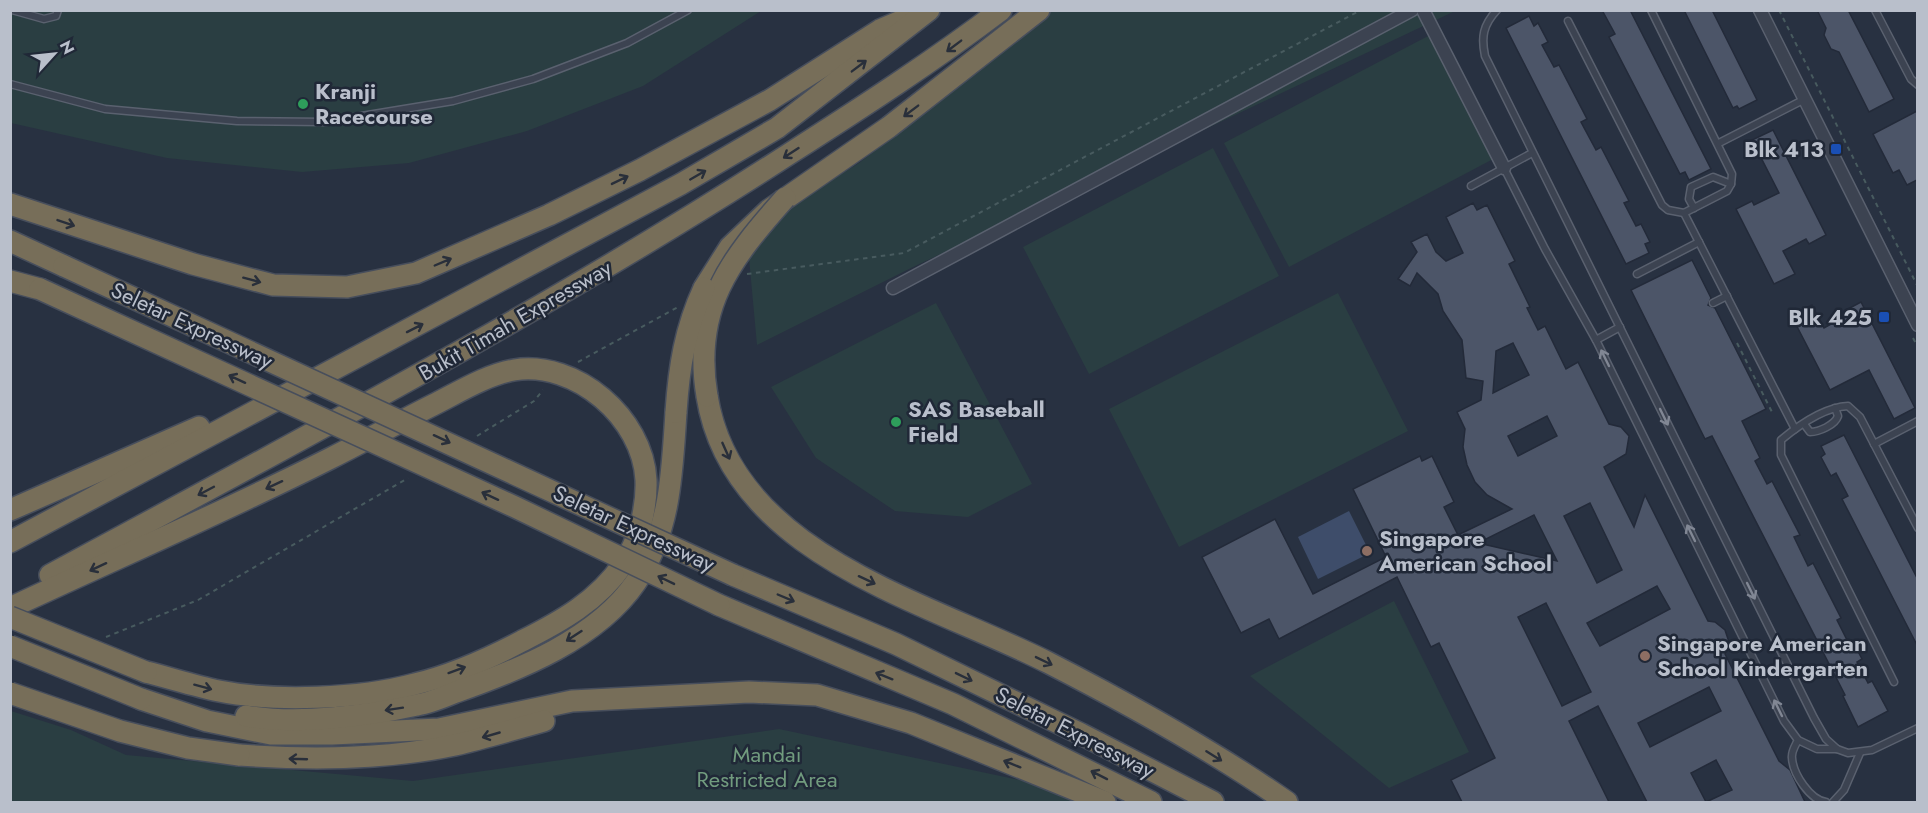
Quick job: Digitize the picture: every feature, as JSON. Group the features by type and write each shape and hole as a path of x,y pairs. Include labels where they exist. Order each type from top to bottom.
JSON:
{"highway":[{"path":"10,204 193,264 273,285 347,286 416,273 539,219 640,170 770,100 880,30 927,10"},
{"name":"Bukit Timah Expressway","path":"10,542 660,196 777,128 927,10"},
{"name":"Bukit Timah Expressway","path":"10,597 527,315 709,207 932,62 1001,10"},
{"path":"141,699 264,720 348,716 419,705 498,677 561,645 599,620 620,601 649,559 663,525 671,492 680,358 692,313 704,288 741,235 785,198 889,127 1040,10"},
{"path":"785,198 742,247 719,287 711,310 706,342 704,375 710,417 732,465 760,505 801,539 849,572 1046,662 1163,723 1287,802"},
{"path":"10,241 58,263"},
{"path":"10,252 58,263"},
{"name":"Seletar Expressway","path":"58,263 733,575 896,644 1081,734 1213,802"},
{"path":"10,281 40,289 515,507 719,605 953,704 1151,802"},
{"path":"10,608 327,460 495,375 534,368 554,372 575,380 607,402 634,438 646,479 643,518 625,563 594,599 550,627 490,658 414,685 340,696 253,695 220,691 147,672 10,617"},
{"path":"10,510 180,435 305,385"},
{"path":"10,646 141,699 207,721 271,734 332,734 439,729 572,701 749,692 817,695 911,723 1105,802"},
{"path":"10,693 120,730 188,748 239,755 306,759 408,752 454,745 550,719 583,713 606,699"}],"street":[{"path":"893,288 1412,10"},
{"path":"1423,10 1504,168"},
{"path":"1760,10 1917,325"}],"lane":[{"path":"12,10 44,19 56,16 58,10"},
{"path":"10,84 105,109 237,121 326,122 453,101 533,79 627,43 688,10"},
{"path":"1497,10 1483,33 1485,56 1814,718 1826,739 1837,749"},
{"path":"1568,21 1662,205 1668,210 1684,213 1727,191 1731,184 1732,174 1719,143 1651,10"},
{"path":"1875,10 1911,79 1917,85"},
{"path":"1719,143 1803,100"},
{"path":"1471,186 1532,153"},
{"path":"1504,168 1545,249 1596,340 1784,721 1798,740 1817,750 1837,749 1860,753 1888,743 1917,728"},
{"path":"1694,208 1689,199 1691,187 1713,177 1731,184"},
{"path":"1684,213 1796,429"},
{"path":"1637,274 1699,242"},
{"path":"1713,303 1727,296"},
{"path":"1596,340 1620,327"},
{"path":"1894,682 1781,455 1781,441 1804,424 1834,408 1848,406 1860,417 1917,528"},
{"path":"1804,424 1810,432 1815,432 1832,423 1838,416 1834,408"},
{"path":"1874,444 1917,421"},
{"path":"1798,740 1792,759 1794,768 1804,786 1818,801 1826,802"},
{"path":"1833,802 1844,790 1860,753"}],"path":[{"path":"736,275 904,253 1361,10"},
{"path":"1779,10 1917,287"},
{"path":"572,366 684,303"},
{"path":"475,437 534,401 548,383"},
{"path":"102,639 198,600 416,472"}],"green space":[{"name":"Kranji Racecourse","path":"11,11 761,11 643,86 527,131 409,163 302,172 167,158 11,123"},
{"path":"1048,11 1455,11 911,268 757,345 749,258 794,203 859,163 984,66"},
{"path":"1430,35 1495,158 1289,267 1224,143"},
{"path":"1213,148 1279,276 1089,374 1023,247"},
{"path":"1338,293 1408,431 1179,547 1109,409"},
{"name":"SAS Baseball Field","path":"936,303 1032,484 968,517 895,511 816,458 771,387"},
{"path":"1394,601 1469,752 1389,788 1250,676"},
{"name":"Mandai Restricted Area","path":"11,711 71,730 126,755 413,781 779,729 1043,785 1076,802 11,802"}],"water":[{"path":"1349,511 1370,553 1318,579 1298,537"}],"building":[{"path":"1602,10 1630,10 1711,169 1689,180 1685,172 1680,174 1609,37 1615,34"},
{"path":"1684,10 1712,10 1757,100 1739,109 1737,106 1733,108"},
{"path":"1817,10 1848,10 1894,99 1869,112 1839,52 1831,49 1824,35 1826,28"},
{"path":"1529,16 1534,26 1538,23 1548,42 1542,45 1554,67 1559,65 1587,119 1581,122 1596,150 1601,147 1629,201 1624,203 1636,226 1641,224 1650,242 1645,244 1649,253 1626,264 1506,28"},
{"path":"1917,111 1917,180 1907,185 1899,170 1893,173 1873,134"},
{"path":"1773,130 1826,235 1809,244 1806,239 1783,251 1795,274 1774,284 1736,209 1752,201 1754,205 1779,193 1752,140"},
{"path":"1473,203 1477,210 1487,205 1515,261 1509,264 1530,307 1527,308 1538,330 1545,326 1566,369 1578,362 1609,424 1621,427 1629,436 1626,454 1604,467 1634,527 1645,495 1708,621 1715,622 1725,630 1729,642 1725,654 1779,761 1790,770 1805,802 1706,802 1647,802 1598,706 1569,721 1609,802 1462,802 1451,780 1495,758 1439,643 1431,647 1397,577 1279,639 1269,619 1241,633 1202,557 1275,519 1313,594 1386,557 1353,489 1420,456 1422,461 1432,456 1454,502 1444,507 1458,535 1512,509 1487,495 1475,482 1467,465 1463,447 1465,429 1457,412 1481,400 1483,381 1466,378 1462,340 1443,311 1438,294 1417,273 1410,286 1398,279 1417,252 1411,242 1427,234 1436,252 1446,261 1463,253 1446,217","holes":["1513,343 1529,375 1493,393 1496,351","1547,416 1557,436 1518,456 1508,436","1590,503 1622,570 1597,583 1564,516","1534,515 1557,561 1478,543","1657,586 1670,609 1600,646 1587,623","1546,603 1591,692 1562,706 1518,617","1709,687 1721,711 1650,747 1638,723","1716,760 1732,790 1706,802 1691,773"]},
{"path":"1692,260 1711,298 1708,305 1715,308 1766,409 1742,421 1760,458 1755,461 1767,484 1772,481 1800,535 1794,537 1808,566 1813,563 1841,618 1837,620 1848,642 1852,640 1862,659 1857,662 1868,683 1872,681 1888,711 1858,727 1843,696 1845,695 1712,436 1705,439 1631,290"},
{"path":"1861,302 1915,408 1894,419 1869,370 1830,390 1791,315 1812,305 1824,328 1846,316 1844,311"},
{"path":"1844,435 1917,578 1917,645 1842,499 1848,496 1836,473 1831,476 1821,457 1825,454 1821,446"}],"place":[{"name":"Kranji Racecourse","path":"303,104"},
{"name":"Blk 413","path":"1836,149"},
{"name":"Blk 425","path":"1884,317"},
{"name":"SAS Baseball Field","path":"896,422"},
{"name":"Singapore American School","path":"1367,551"},
{"name":"Singapore American School Kindergarten","path":"1645,656"}]}
